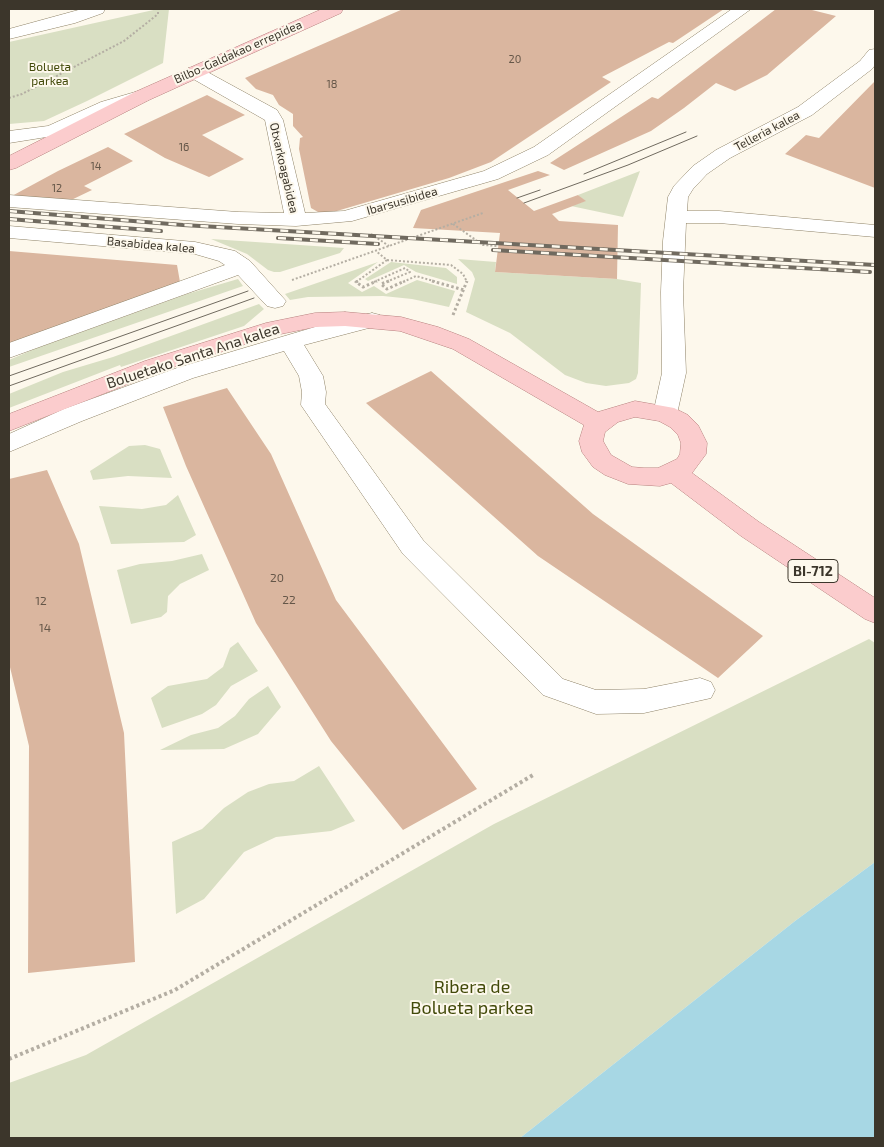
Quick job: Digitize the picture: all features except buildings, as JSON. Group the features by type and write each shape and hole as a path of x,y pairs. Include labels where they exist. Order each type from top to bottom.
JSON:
{"main road":[{"name":"Bilbo-Galdakao errepidea","path":"9,164 142,96 334,9"},
{"name":"Boluetako Santa Ana kalea","path":"9,423 153,366 266,330 315,320 345,319 401,324 430,332 461,344 599,423"},
{"path":"635,409 665,414 689,431 694,443 693,454 686,465 674,472 660,477 628,475 602,461 595,452 591,442 593,432 599,423 609,416 635,409"},
{"name":"BI-712","path":"674,472 750,529 875,612"}],"street":[{"path":"9,34 69,19 97,9"},
{"path":"108,9 113,9"},
{"name":"Ibarsusibidea","path":"9,200 238,218 296,220 345,217 491,176 541,151 743,9"},
{"name":"Telleria kalea","path":"665,414 674,373 672,292 678,197 684,186 700,170 723,154 805,111 866,65 875,54"},
{"name":"Otxarkoagabidea","path":"194,72 270,114 274,120 296,220"},
{"name":"Bilbo-Galdakao errepidea","path":"9,137 52,131 108,106 142,96"},
{"path":"677,217 719,217 875,231"},
{"name":"Basabidea kalea","path":"9,232 195,248 227,256 245,269 270,295"},
{"path":"9,351 245,269"},
{"path":"9,444 73,415 184,373 372,320"},
{"path":"290,342 312,376 313,405 413,547 553,686 596,702 644,701 700,690"}],"path":[{"path":"9,98 22,94 118,44 158,14 158,9"},
{"path":"270,295 376,251 483,213"},
{"path":"452,224 484,245 498,246"},
{"path":"376,251 387,260 451,265 463,274 467,281 453,316"},
{"path":"387,260 356,282 363,287 404,268 410,272 381,284 388,289 416,276 464,290"},
{"path":"9,1059 175,990 533,775"}],"green space":[{"name":"Bolueta parkea","path":"158,9 169,9 163,63 44,121 9,124 9,42"},
{"path":"640,171 623,217 571,206 585,201 578,195"},
{"path":"211,239 344,248 340,253 280,272 274,272 268,270 247,254"},
{"path":"458,259 496,262 495,272 617,279 641,283 638,373 636,379 629,383 606,386 586,383 565,375 510,333 466,312 475,279 472,272"},
{"path":"378,262 348,283 362,292 374,286 386,294 417,280 455,291 449,307 412,299 383,296 308,297 290,300 285,294"},
{"path":"391,262 446,268 457,277 457,284 416,272 404,265 368,281 365,279"},
{"path":"238,279 243,286 9,367 9,360 37,348 187,294"},
{"path":"259,304 264,309 244,326 121,367 120,365 9,408 9,394 63,372 113,357"},
{"path":"145,445 160,449 172,478 128,476 93,480 90,471 129,446"},
{"path":"178,495 196,535 184,542 111,544 99,506 142,509 166,505"},
{"path":"202,554 209,570 180,584 168,596 167,612 161,617 131,624 117,570 140,564 172,561"},
{"name":"Ribera de Bolueta parkea","path":"869,639 875,643 875,862 795,921 520,1138 9,1138 9,1083 86,1055 494,824"},
{"path":"238,642 258,671 231,686 216,705 202,714 162,728 151,698 168,686 207,679 223,667 230,648"},
{"path":"268,686 281,707 258,734 224,749 160,750 191,735 218,728 235,716 249,699"},
{"path":"319,766 355,821 331,831 276,837 244,852 204,899 176,914 172,842 202,829 224,808 248,792 269,784 294,781"}],"water":[{"path":"875,862 875,1138 520,1138 795,921"}],"tram line":[{"path":"584,174 686,132"},
{"path":"524,203 628,165 697,136"},
{"path":"517,198 540,190"},
{"path":"9,376 248,291"},
{"path":"9,386 254,298"}],"railway":[{"path":"9,211 183,225 875,265"},
{"path":"9,219 161,231"},
{"path":"278,238 378,244"},
{"path":"493,250 870,272"}]}
